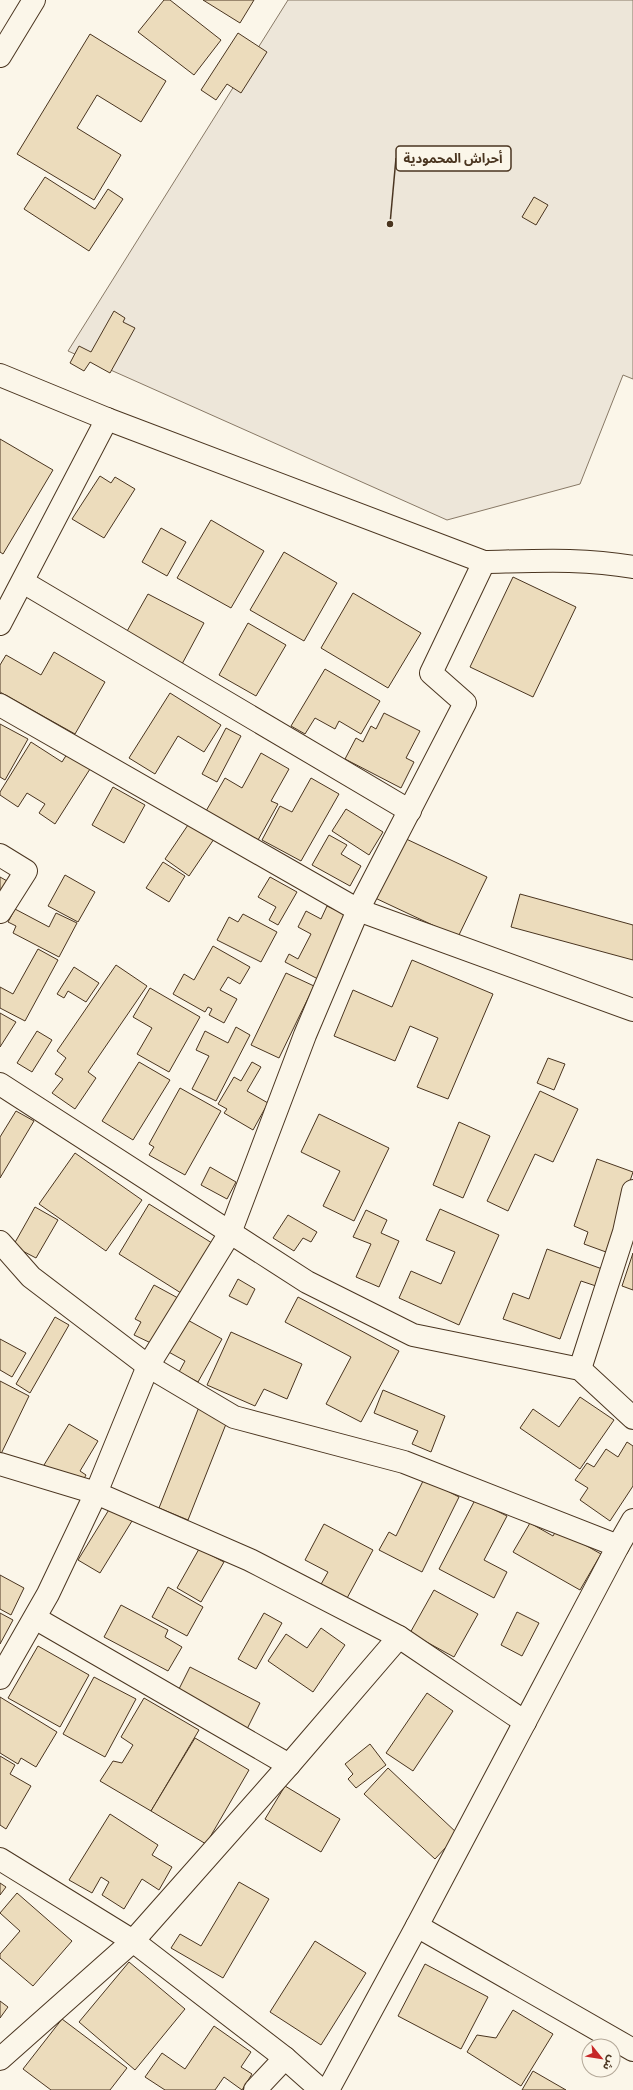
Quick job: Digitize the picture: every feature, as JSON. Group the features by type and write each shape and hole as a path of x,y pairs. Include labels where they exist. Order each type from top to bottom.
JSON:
{"street":[{"path":"0,56 34,0"},
{"path":"0,375 107,419 484,562 546,560 603,562 633,567"},
{"path":"0,624 107,419"},
{"path":"0,1678 35,1618 96,1493 148,1366 230,1232 305,1035 358,910 465,703 431,672 484,562"},
{"path":"23,582 410,811"},
{"path":"0,706 358,910 633,1010"},
{"path":"0,856 26,870 0,912"},
{"path":"0,1084 307,1282 413,1335 580,1370 633,1418"},
{"path":"580,1370 624,1232 633,1191"},
{"path":"0,1242 31,1277 148,1366 234,1417 404,1462 618,1546"},
{"path":"0,1464 96,1493 250,1560 399,1637 525,1722"},
{"path":"328,2090 633,1520"},
{"path":"35,1618 289,1765"},
{"path":"0,2059 133,1941 289,1765 399,1637"},
{"path":"0,1859 133,1941 286,2058 321,2090"},
{"path":"417,1926 633,2050"},
{"path":"255,2090 286,2058"}],"shaded area":[{"path":"288,0 633,0 633,379 623,375 580,484 447,520 68,351"}],"building":[{"path":"164,0 170,0 221,40 194,75 138,32"},
{"path":"203,0 254,0 240,23"},
{"path":"238,33 267,52 241,93 227,84 216,100 201,90"},
{"path":"90,34 166,81 141,122 97,95 77,128 121,155 94,200 17,154"},
{"path":"45,177 95,209 108,189 123,199 89,251 24,209"},
{"path":"534,197 548,205 536,225 522,217"},
{"path":"114,311 125,318 123,322 135,328 110,373 90,362 84,371 70,363 79,346 91,352"},
{"path":"0,439 53,470 3,554 0,552"},
{"path":"100,476 111,483 115,477 135,489 104,538 72,519"},
{"path":"211,520 264,551 231,608 177,578"},
{"path":"161,528 186,542 167,576 142,562"},
{"path":"284,552 337,583 304,641 250,610"},
{"path":"513,577 576,607 533,697 470,667"},
{"path":"353,593 421,633 388,688 321,648"},
{"path":"148,594 204,623 182,664 126,633"},
{"path":"248,623 286,645 256,696 219,675"},
{"path":"54,652 105,682 75,734 0,692 0,665 6,655 41,675"},
{"path":"325,669 380,701 361,734 339,721 335,729 315,718 305,734 291,726"},
{"path":"170,693 221,725 204,752 178,736 155,774 129,758"},
{"path":"384,713 420,731 406,758 414,762 401,788 345,759 356,738 363,742 371,726 376,729"},
{"path":"0,724 28,739 5,780 0,777"},
{"path":"226,728 241,736 217,782 202,774"},
{"path":"31,742 62,762 67,754 90,769 55,824 39,813 45,804 27,793 18,807 0,795 0,792"},
{"path":"261,753 289,769 271,801 278,804 258,840 206,811 225,778 242,788"},
{"path":"311,778 339,794 301,861 262,840 280,806 292,812"},
{"path":"113,787 145,805 124,843 92,825"},
{"path":"346,809 383,832 369,855 332,831"},
{"path":"190,822 214,839 189,876 165,859"},
{"path":"329,835 347,845 341,854 361,866 350,886 312,865"},
{"path":"402,837 487,877 458,937 373,897"},
{"path":"163,862 185,876 169,902 146,888"},
{"path":"65,875 95,892 78,922 48,906"},
{"path":"0,877 9,882 0,896"},
{"path":"270,877 297,892 278,925 269,920 276,907 258,897"},
{"path":"520,894 633,925 633,960 511,927"},
{"path":"327,906 350,917 318,979 285,962 289,954 298,959 311,934 298,927 306,911 321,919"},
{"path":"15,909 49,927 56,913 77,923 59,957 13,933 16,926 8,922"},
{"path":"243,914 277,932 261,962 217,940 229,917 238,922"},
{"path":"213,946 250,967 240,984 228,977 220,990 237,999 224,1023 209,1015 212,1009 208,1007 205,1012 173,994 184,974 194,980"},
{"path":"38,949 58,960 25,1021 0,1008 0,987 13,994"},
{"path":"412,960 493,994 448,1099 417,1087 438,1038 410,1026 395,1061 334,1036 353,990 392,1007"},
{"path":"116,965 147,986 88,1072 96,1078 75,1109 52,1093 63,1079 55,1074 66,1058 57,1051"},
{"path":"74,967 99,983 86,1002 68,991 64,998 57,994"},
{"path":"286,973 314,986 279,1058 251,1045"},
{"path":"150,988 200,1017 169,1072 137,1054 152,1028 133,1017"},
{"path":"0,1013 16,1022 0,1047"},
{"path":"236,1027 250,1035 216,1101 192,1089 209,1056 196,1050 205,1031 228,1043"},
{"path":"37,1031 52,1040 32,1072 17,1063"},
{"path":"548,1058 565,1064 554,1090 537,1083"},
{"path":"139,1062 170,1080 133,1140 102,1121"},
{"path":"252,1062 261,1067 247,1091 268,1103 253,1130 224,1113 227,1109 218,1104 234,1077 241,1081"},
{"path":"180,1088 221,1111 185,1175 149,1155 154,1147 149,1144"},
{"path":"540,1091 578,1109 553,1162 535,1154 508,1211 487,1201"},
{"path":"16,1111 34,1121 0,1178 0,1137"},
{"path":"319,1114 389,1148 354,1221 323,1206 340,1171 301,1152"},
{"path":"459,1122 490,1136 463,1198 433,1185"},
{"path":"75,1153 142,1200 106,1251 39,1204"},
{"path":"597,1159 633,1172 606,1252 584,1244 588,1232 574,1226"},
{"path":"210,1167 236,1182 227,1199 201,1185"},
{"path":"149,1204 212,1243 181,1293 119,1254"},
{"path":"35,1207 58,1220 36,1258 13,1246"},
{"path":"440,1209 499,1235 459,1325 399,1298 411,1271 441,1284 455,1252 426,1240"},
{"path":"366,1210 387,1220 381,1233 399,1241 379,1287 356,1277 371,1244 353,1237"},
{"path":"288,1215 317,1232 311,1242 303,1238 294,1251 273,1238"},
{"path":"547,1249 605,1270 599,1287 581,1281 560,1339 503,1319 513,1293 529,1299"},
{"path":"633,1253 633,1290 622,1286"},
{"path":"238,1279 255,1289 247,1305 229,1296"},
{"path":"154,1285 178,1298 153,1344 134,1335 141,1322 135,1319"},
{"path":"298,1297 399,1351 361,1422 326,1404 351,1357 285,1322"},
{"path":"55,1317 69,1325 30,1393 16,1384"},
{"path":"184,1318 222,1339 198,1382 179,1372 185,1361 165,1350"},
{"path":"231,1332 302,1364 287,1399 264,1389 255,1406 207,1385"},
{"path":"0,1339 26,1353 12,1377 0,1370"},
{"path":"0,1381 29,1396 0,1456"},
{"path":"383,1390 445,1416 431,1452 412,1444 418,1431 374,1413"},
{"path":"580,1397 614,1420 580,1469 520,1428 533,1409 559,1427"},
{"path":"199,1407 228,1419 188,1520 159,1508"},
{"path":"69,1424 98,1441 80,1471 86,1475 80,1486 44,1465"},
{"path":"627,1442 633,1446 633,1486 610,1521 580,1500 588,1488 575,1480 587,1463 594,1467 606,1449 618,1457"},
{"path":"424,1479 459,1497 422,1572 379,1550 389,1532 396,1536"},
{"path":"475,1500 507,1516 484,1560 507,1572 494,1598 439,1569"},
{"path":"110,1508 132,1521 100,1573 78,1560"},
{"path":"530,1523 553,1536 557,1529 601,1554 580,1590 513,1552"},
{"path":"324,1524 373,1550 346,1600 320,1586 328,1572 305,1560"},
{"path":"199,1549 224,1562 201,1602 177,1588"},
{"path":"0,1575 24,1588 11,1615 0,1609"},
{"path":"168,1587 203,1607 187,1636 152,1617"},
{"path":"434,1590 478,1614 454,1657 410,1633"},
{"path":"121,1605 168,1630 165,1637 182,1647 168,1671 104,1637"},
{"path":"517,1612 539,1623 522,1656 501,1645"},
{"path":"0,1613 13,1620 0,1644"},
{"path":"264,1613 282,1623 256,1669 238,1659"},
{"path":"321,1628 345,1645 313,1692 268,1661 286,1634 307,1648"},
{"path":"38,1646 89,1675 60,1727 8,1698"},
{"path":"190,1667 260,1703 246,1731 176,1695"},
{"path":"94,1677 136,1699 105,1757 63,1734"},
{"path":"427,1693 453,1711 413,1771 386,1753"},
{"path":"0,1697 57,1732 36,1767 21,1758 18,1764 0,1753"},
{"path":"144,1698 199,1730 151,1811 100,1781 113,1761 122,1763 133,1745 121,1737"},
{"path":"195,1738 249,1770 206,1844 151,1811"},
{"path":"370,1744 386,1765 356,1788 348,1779 353,1774 345,1764"},
{"path":"0,1756 15,1765 10,1774 31,1786 6,1829 0,1825"},
{"path":"388,1768 458,1834 435,1859 364,1794"},
{"path":"285,1786 340,1819 321,1852 265,1819"},
{"path":"110,1814 158,1845 152,1855 172,1867 159,1890 142,1879 124,1909 102,1895 109,1882 101,1877 92,1893 69,1880"},
{"path":"239,1882 269,1899 223,1978 171,1948 180,1934 201,1946"},
{"path":"0,1883 6,1887 0,1895"},
{"path":"17,1893 72,1941 33,1986 0,1958 0,1954 20,1931 0,1913"},
{"path":"315,1941 366,1973 321,2045 270,2012"},
{"path":"129,1962 185,2009 135,2070 79,2022"},
{"path":"425,1964 488,1997 461,2049 398,2016"},
{"path":"0,2001 8,2007 0,2018"},
{"path":"513,2010 553,2034 521,2086 467,2052 477,2035 496,2038"},
{"path":"62,2019 127,2068 110,2090 51,2090 23,2069"},
{"path":"214,2026 251,2052 241,2067 252,2074 242,2090 224,2077 215,2090 165,2090 145,2077 162,2053 185,2069"},
{"path":"533,2071 566,2090 522,2090"}],"place":[{"name":"أحراش المحمودية","path":"390,224"}]}
